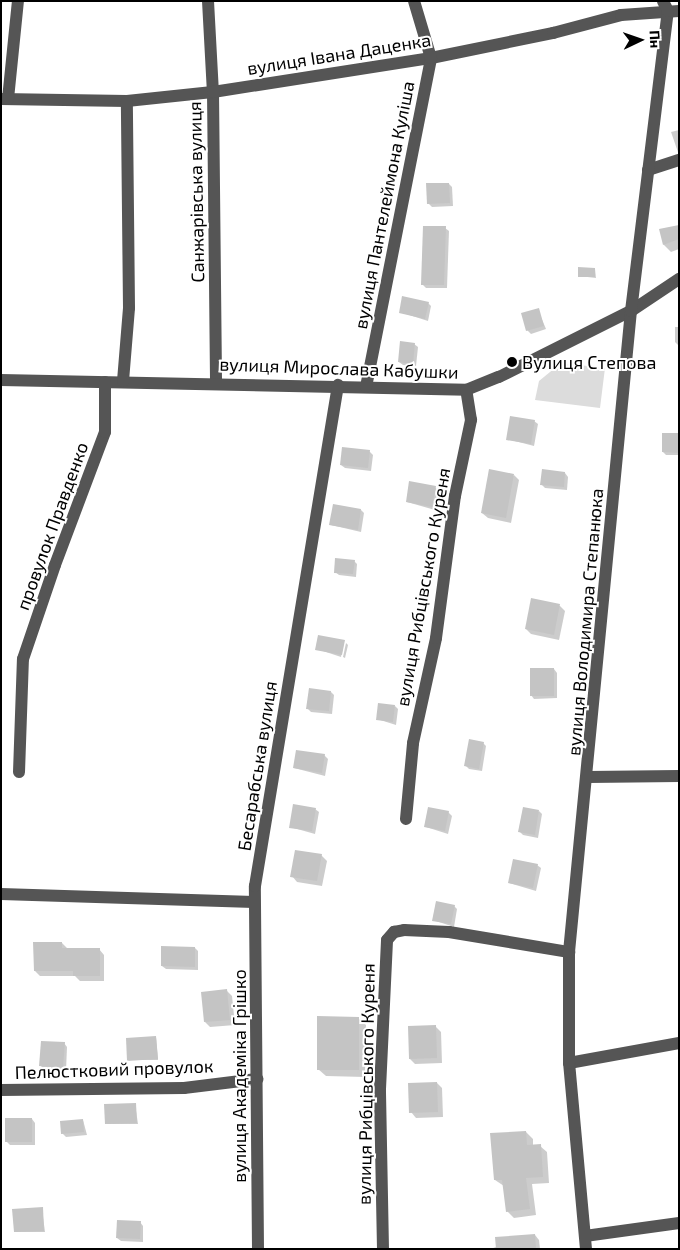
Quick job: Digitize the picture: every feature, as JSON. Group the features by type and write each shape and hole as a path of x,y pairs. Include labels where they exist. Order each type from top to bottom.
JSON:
{"street":[{"path":"5,99 18,1"},
{"name":"Санжарівська вулиця","path":"208,1 212,92 216,382"},
{"name":"вулиця Пантелеймона Куліша","path":"366,387 431,58 414,1"},
{"name":"вулиця Івана Даценка","path":"5,99 127,101 212,92 431,58 553,33 621,15 670,8"},
{"name":"вулиця Володимира Степанюка","path":"586,1249 569,1063 569,952 588,777 631,311 670,8"},
{"path":"123,381 129,308 127,101"},
{"path":"648,170 679,160"},
{"name":"вулиця Мирослава Кабушки","path":"1,380 216,382 466,390 499,377 631,311 679,279"},
{"name":"провулок Правденко","path":"19,772 23,659 55,564 105,432 105,382"},
{"name":"Бесарабська вулиця","path":"254,902 338,385"},
{"name":"вулиця Рибцівського Куреня","path":"406,820 414,743 436,638 455,496 471,420 466,390"},
{"path":"588,777 679,776"},
{"path":"1,894 254,902"},
{"name":"вулиця Академіка Грішко","path":"254,902 258,1249"},
{"name":"вулиця Рибцівського Куреня","path":"383,1249 380,1089 384,957 388,940 394,932 404,930 449,932 569,952"},
{"path":"569,1063 679,1043"},
{"name":"Пелюстковий провулок","path":"1,1090 184,1088 257,1080"},
{"path":"585,1236 679,1223"}],"shaded area":[{"path":"561,363 605,368 600,408 535,400 539,381"}],"building":[{"path":"426,183 449,183 450,203 427,204"},
{"path":"679,225 679,239 663,245 659,229"},
{"path":"423,226 446,226 444,285 421,285"},
{"path":"578,267 595,268 595,277 578,277"},
{"path":"402,296 429,302 425,319 399,313"},
{"path":"539,308 544,326 526,331 521,313"},
{"path":"400,341 415,343 413,364 398,362"},
{"path":"510,416 535,420 531,444 506,440"},
{"path":"662,433 679,433 679,453 662,452"},
{"path":"342,447 370,450 368,468 340,465"},
{"path":"489,469 514,474 506,518 481,513"},
{"path":"542,469 565,472 564,487 540,485"},
{"path":"409,481 436,486 432,507 406,502"},
{"path":"333,504 361,509 358,530 329,525"},
{"path":"335,558 355,560 353,574 334,573"},
{"path":"531,598 560,604 554,635 525,629"},
{"path":"318,635 345,640 342,655 315,650"},
{"path":"530,668 554,668 554,696 530,696"},
{"path":"309,688 331,691 329,711 306,709"},
{"path":"378,703 395,705 393,722 376,720"},
{"path":"469,739 484,742 479,769 464,766"},
{"path":"296,750 325,754 322,773 293,768"},
{"path":"293,804 316,808 312,831 289,828"},
{"path":"428,807 449,811 445,831 424,827"},
{"path":"523,807 539,810 535,835 518,832"},
{"path":"295,850 322,854 317,881 290,877"},
{"path":"513,859 538,864 533,888 508,883"},
{"path":"436,901 455,905 451,924 432,921"},
{"path":"33,942 62,942 62,948 100,948 100,976 73,976 73,971 34,971"},
{"path":"161,946 195,947 195,967 161,966"},
{"path":"227,989 230,1020 204,1022 201,992"},
{"path":"317,1016 359,1017 359,1070 317,1070"},
{"path":"436,1025 437,1058 409,1059 408,1026"},
{"path":"156,1036 158,1059 127,1061 126,1038"},
{"path":"41,1041 65,1042 63,1068 39,1066"},
{"path":"437,1082 438,1112 409,1113 408,1083"},
{"path":"136,1103 137,1123 105,1124 104,1104"},
{"path":"5,1118 32,1118 32,1142 5,1142"},
{"path":"83,1119 84,1132 61,1134 60,1121"},
{"path":"526,1131 527,1145 541,1144 543,1177 526,1178 530,1209 506,1212 502,1180 494,1180 490,1133"},
{"path":"43,1207 44,1231 14,1232 12,1209"},
{"path":"117,1220 141,1221 140,1239 116,1238"},
{"path":"535,1234 536,1249 496,1249 495,1237"}],"place":[{"name":"Вулиця Степова","path":"512,362"}]}
